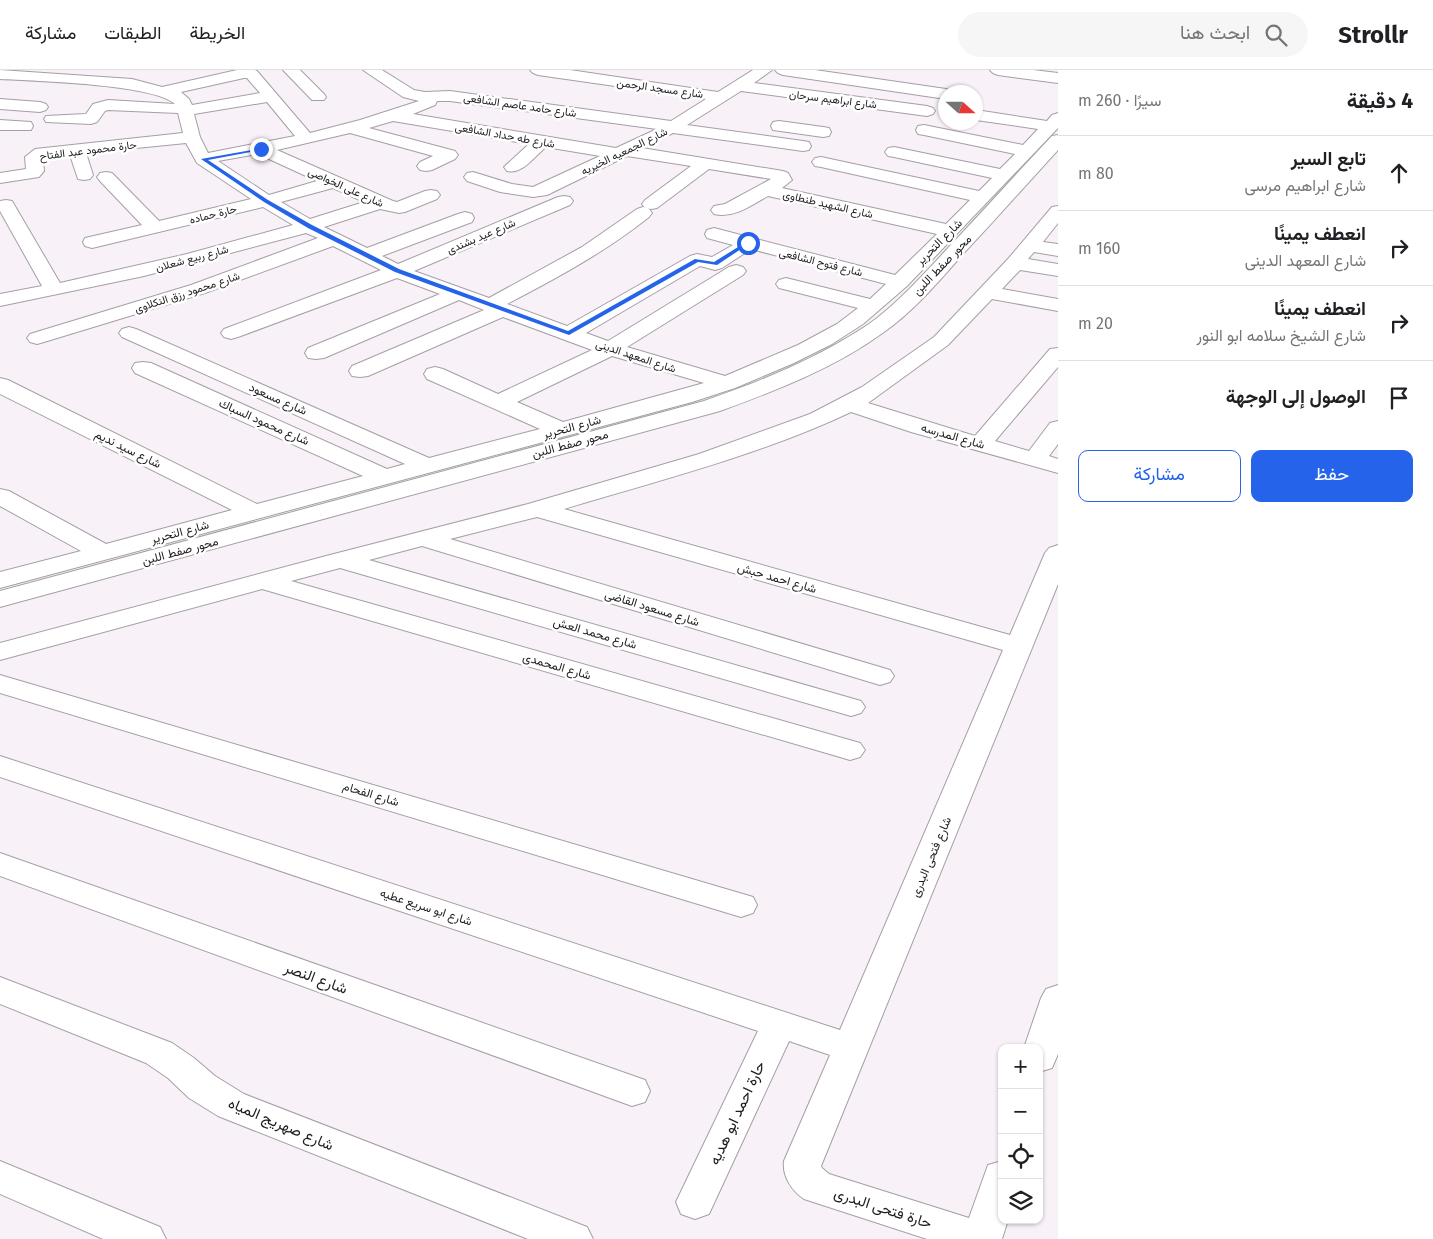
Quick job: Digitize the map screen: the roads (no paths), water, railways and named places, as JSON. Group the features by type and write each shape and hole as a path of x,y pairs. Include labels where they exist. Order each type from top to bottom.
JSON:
{"street":[{"path":"291,70 318,97"},
{"name":"شارع حامد عاصم الشافعى","path":"371,70 409,94 450,96 803,146"},
{"name":"شارع مسجد الرحمن","path":"538,70 723,97"},
{"path":"783,70 938,93"},
{"path":"998,70 1058,78"},
{"name":"شارع الجمعيه الخيريه","path":"473,177 519,191 534,193 623,153 673,127 723,97 738,78 761,72"},
{"path":"0,74 115,82 164,91 175,95 183,102 186,110"},
{"path":"164,91 225,74 252,74 306,138"},
{"name":"شارع ابراهيم سرحان","path":"738,78 927,111"},
{"path":"52,120 91,120 100,107 108,105 186,110 272,96"},
{"path":"203,159 261,149 352,128 425,104 432,96"},
{"path":"0,104 40,107"},
{"name":"شارع المعهد الدينى","path":"186,110 192,137 203,159 266,201 310,227 397,270 610,349 727,383"},
{"path":"695,115 715,117"},
{"name":"شارع طه حداد الشافعى","path":"392,116 623,153"},
{"path":"983,116 1055,128"},
{"path":"764,124 823,132"},
{"path":"0,125 25,126"},
{"path":"352,128 449,155 426,166"},
{"name":"شارع التحرير","path":"0,580 684,398 772,366 811,347 845,327 874,306 900,282 1026,151 1055,128"},
{"name":"محور صفط اللبن","path":"0,599 712,406 762,388 838,352 878,327 926,283 1055,128"},
{"path":"924,130 1026,151"},
{"name":"حارة محمود عبد الفتاح","path":"0,178 32,173 35,171 34,157 36,155 77,150 141,151 192,137"},
{"path":"36,155 43,139"},
{"path":"513,167 542,141"},
{"name":"شارع على الخواصى","path":"261,149 380,203 399,208 431,195"},
{"path":"77,150 84,175"},
{"path":"894,152 1004,175"},
{"name":"شارع الشهيد طنطاوى","path":"623,153 777,175 784,178 766,190"},
{"name":"محور صفط اللبن","path":"0,613 725,413 777,395 846,361 892,330 940,286 1058,156"},
{"path":"821,162 983,197"},
{"path":"360,372 497,307 583,256 607,241 705,164"},
{"path":"106,177 156,228"},
{"name":"حارة حماده","path":"92,242 266,201 334,182"},
{"path":"720,210 729,209 766,190"},
{"name":"شارع الشهيد طنطاوى","path":"766,190 950,231"},
{"name":"شارع عيد بشندى","path":"231,333 397,270 564,201"},
{"name":"شارع ربيع شعلان","path":"0,300 111,279 310,227 380,203"},
{"path":"6,205 54,290"},
{"path":"0,652 339,560 537,509 707,459 774,436 850,404 941,341 1055,217"},
{"path":"366,255 465,218"},
{"name":"شارع فتوح الشافعى","path":"714,234 900,282"},
{"name":"شارع محمود رزق النكلاوى","path":"37,338 198,289 334,239"},
{"path":"569,334 697,260 715,264 748,243"},
{"path":"1021,254 1058,250"},
{"path":"1021,254 1058,270"},
{"path":"499,402 610,349 736,271"},
{"path":"786,284 874,306"},
{"path":"987,292 1058,305"},
{"path":"316,353 459,293"},
{"name":"شارع مسعود","path":"129,333 428,466"},
{"path":"980,444 1058,354"},
{"name":"شارع محمود السباك","path":"143,368 385,477"},
{"path":"435,374 562,430"},
{"name":"شارع سيد نديم","path":"0,386 255,512"},
{"name":"شارع المدرسه","path":"850,404 1058,466"},
{"path":"1035,460 1058,428"},
{"path":"0,496 102,552"},
{"name":"شارع احمد حبش","path":"537,509 1018,646"},
{"name":"شارع مسعود القاضى","path":"424,539 880,676"},
{"name":"شارع فتحى البدرى","path":"803,1161 1058,553"},
{"name":"شارع محمد العش","path":"339,560 851,707"},
{"name":"شارع المحمدى","path":"263,581 850,750"},
{"name":"شارع الفحام","path":"0,684 741,905"},
{"name":"شارع ابو سريع عطيه","path":"0,766 852,1048"},
{"name":"شارع النصر","path":"0,864 632,1091"},
{"name":"شارع صهريج المياه","path":"0,990 160,1052 181,1068 202,1088 231,1105 573,1239"},
{"path":"1043,1045 1058,998"},
{"name":"حارة احمد ابو هديه","path":"695,1202 779,1024"},
{"name":"حارة فتحى البدرى","path":"803,1161 802,1169 805,1178 818,1186 981,1239"},
{"path":"0,1177 146,1239"},
{"path":"981,1239 1001,1179"}]}
